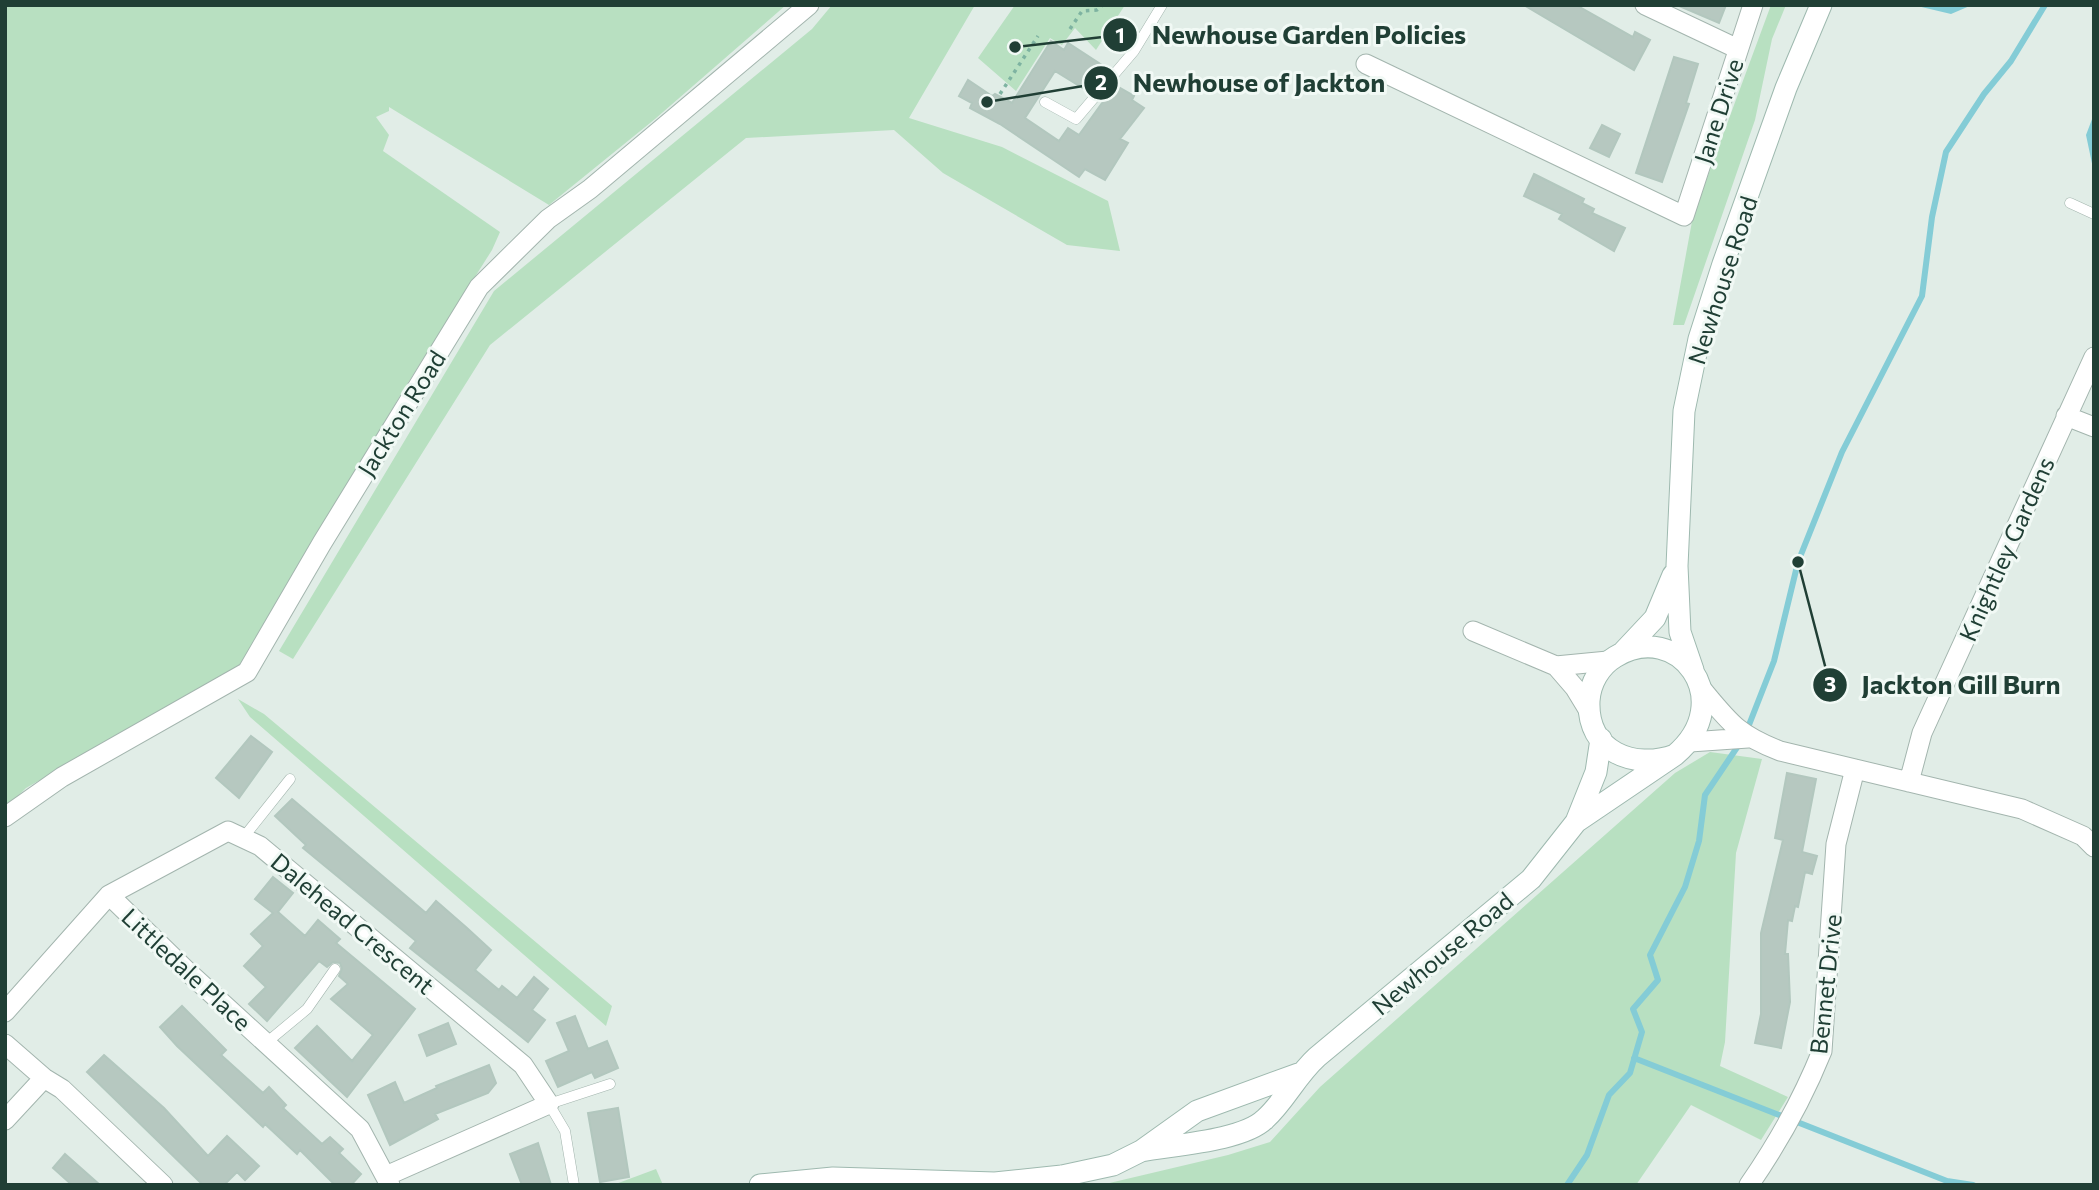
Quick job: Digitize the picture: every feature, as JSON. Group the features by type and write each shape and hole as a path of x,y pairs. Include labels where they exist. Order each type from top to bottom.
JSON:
{"street":[{"name":"Jackton Road","path":"5,817 62,777 247,672 322,542 479,287 548,219 590,189 809,5"},
{"path":"1644,5 1738,49"},
{"name":"Jane Drive","path":"1366,64 1684,216 1753,5"},
{"name":"Newhouse Road","path":"1697,679 1680,632 1677,566 1684,411 1699,339 1786,88 1821,5"},
{"name":"Knightley Gardens","path":"1909,782 1922,733 2094,357"},
{"path":"2066,416 2094,427"},
{"name":"Newhouse Road","path":"1616,656 1655,618 1677,566"},
{"path":"1473,631 1556,666 1589,711 1601,739 1619,756 1638,762 1657,761 1683,749 1748,738"},
{"path":"1556,666 1616,656 1643,647 1661,649 1679,657 1729,722 1748,738 1780,751 2022,809 2083,836 2094,847"},
{"path":"1589,711 1590,693 1597,675 1616,656"},
{"path":"1683,749 1700,726 1704,707 1697,679"},
{"name":"Newhouse Road","path":"1141,1151 1250,1130 1265,1119 1298,1074 1531,879 1576,822 1597,772 1601,739"},
{"name":"Newhouse Road","path":"1576,822 1683,749"},
{"name":"Bennet Drive","path":"1749,1185 1776,1145 1810,1082 1822,1051 1836,844 1855,769"},
{"path":"5,1012 109,895 228,831 243,838"},
{"name":"Dalehead Crescent","path":"243,838 260,846 523,1065 549,1104"},
{"name":"Littledale Place","path":"109,895 360,1129 388,1180"},
{"path":"5,1044 44,1078 62,1089 163,1185"},
{"name":"Newhouse Road","path":"760,1185 832,1178 995,1183 1062,1176 1113,1165 1141,1151 1197,1111 1298,1074"},
{"path":"5,1120 44,1078"},
{"path":"388,1180 549,1104"}],"lane":[{"path":"1045,102 1076,119 1134,51 1162,5"},
{"path":"2070,203 2094,214"},
{"path":"243,838 290,779"},
{"name":"Littledale Place","path":"266,1043 307,1009 335,970"},
{"path":"574,1185 565,1131 549,1104 610,1084"}],"path":[{"path":"1070,29 1082,11 1097,10 1103,5"},
{"path":"1000,94 1038,36"}],"green space":[{"path":"5,5 786,5 655,119 549,205 389,107 389,111 376,117 389,135 383,151 500,232 492,250 404,389 242,665 26,788 5,809"},
{"path":"832,5 975,5 909,118 1002,147 1108,201 1120,251 1067,245 943,173 894,130 746,138 490,345 293,659 279,651 494,291 812,29"},
{"path":"1015,5 1125,5 1096,50 1075,28 1062,45 1050,38 1016,91 978,58"},
{"path":"1771,5 1786,5 1772,39 1755,120 1684,325 1673,325 1693,216"},
{"path":"238,699 264,714 612,1006 606,1026 250,717"},
{"path":"1710,752 1762,759 1736,853 1725,1042 1720,1066 1788,1097 1761,1140 1691,1105 1636,1185 1101,1185 1228,1155 1270,1142 1320,1087 1675,773"},
{"path":"656,1169 663,1185 613,1185"}],"water":[{"path":"1913,5 1972,5 1951,14"},
{"path":"2094,114 2094,173 2086,135"}],"building":[{"path":"1524,5 1576,5 1633,37 1635,32 1650,40 1634,70"},
{"path":"1677,5 1726,5 1719,23"},
{"path":"1051,41 1064,50 1068,43 1105,67 1089,92 1055,71 1025,118 1059,141 1068,128 1079,135 1115,85 1134,96 1132,100 1144,108 1120,139 1128,143 1105,180 1085,169 1079,177 1000,124 970,108 972,103 959,96 968,80 992,96 995,94 1012,103"},
{"path":"1674,57 1698,64 1686,103 1689,104 1662,182 1636,173"},
{"path":"1602,125 1620,134 1609,157 1590,148"},
{"path":"1534,174 1584,199 1582,203 1594,209 1592,213 1625,228 1614,251 1559,219 1562,214 1524,196"},
{"path":"251,736 272,752 239,798 216,778"},
{"path":"1787,773 1816,779 1802,852 1817,856 1812,874 1805,872 1798,907 1795,906 1792,921 1788,920 1785,954 1788,954 1790,1002 1781,1048 1755,1043 1761,1014 1761,933 1783,840 1775,838"},
{"path":"292,799 426,913 436,901 491,950 475,970 499,990 502,986 517,998 534,977 548,989 532,1010 545,1020 528,1042 410,948 416,941 303,848 306,845 275,816"},
{"path":"273,877 293,893 278,912 305,936 318,920 340,939 336,943 415,1009 347,1097 295,1048 317,1026 352,1061 373,1035 331,999 348,984 339,976 342,969 340,963 333,962 327,967 319,961 267,1021 249,1004 266,987 244,966 263,946 251,934 273,913 255,899"},
{"path":"182,1006 226,1050 221,1055 263,1093 269,1087 286,1105 283,1108 322,1144 330,1137 343,1149 339,1153 361,1174 351,1185 335,1185 300,1150 297,1154 265,1124 263,1127 177,1046 160,1027"},
{"path":"575,1016 588,1049 607,1041 618,1068 595,1078 592,1072 558,1087 546,1061 569,1051 557,1023"},
{"path":"448,1023 456,1044 427,1056 419,1035"},
{"path":"104,1055 164,1108 208,1156 227,1136 259,1166 245,1180 237,1172 224,1185 203,1185 87,1072"},
{"path":"489,1065 496,1083 488,1093 435,1114 438,1119 390,1145 368,1095 395,1082 404,1103 437,1088 436,1086"},
{"path":"618,1108 629,1177 600,1182 588,1113"},
{"path":"538,1143 551,1185 522,1185 510,1154"},
{"path":"65,1154 100,1185 72,1185 53,1168"}],"waterway":[{"path":"1747,730 1774,661 1798,562 1842,452 1922,296 1932,217 1946,152 1984,94 2011,61 2045,5"},
{"path":"1567,1185 1587,1155 1609,1095 1630,1073 1642,1032 1633,1009 1658,980 1650,955 1685,887 1699,841 1705,795 1740,743"},
{"path":"1634,1058 1947,1181 1973,1185"}],"place":[{"name":"Newhouse Garden Policies","path":"1015,47"},
{"name":"Newhouse of Jackton","path":"987,102"},
{"name":"Jackton Gill Burn","path":"1798,562"}]}
